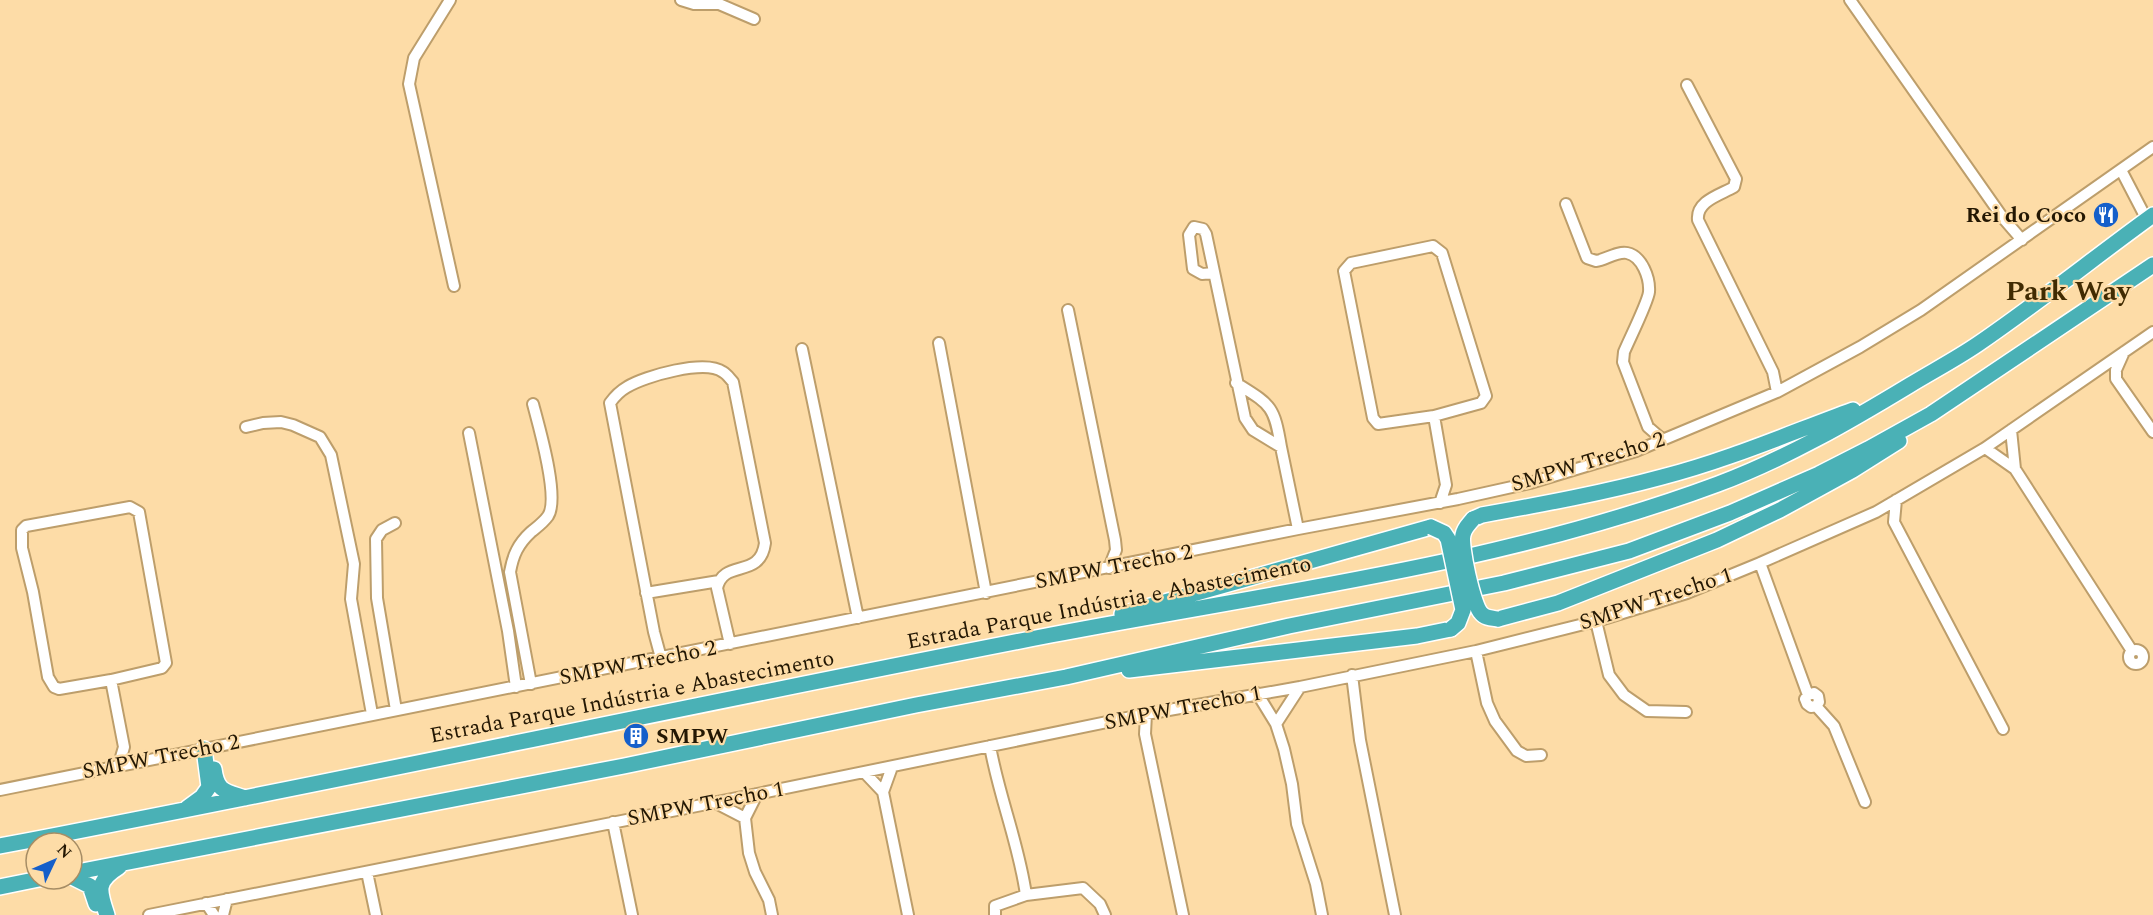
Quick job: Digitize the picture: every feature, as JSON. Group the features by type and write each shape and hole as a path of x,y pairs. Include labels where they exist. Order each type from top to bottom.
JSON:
{"highway":[{"name":"Estrada Parque Indústria e Abastecimento","path":"0,846 1057,634 1298,591 1491,552 1596,524 1720,483 1805,446 1977,345 2150,218"},
{"path":"84,871 1066,677 1289,626 1504,583 1629,551 1730,513 1819,474 1931,414 2153,265"},
{"path":"1874,407 1855,409 1764,444 1664,477 1606,491 1482,515 1473,519 1465,529 1462,541 1472,594 1478,610 1484,616 1498,619 1558,603 1624,579 1717,540 1780,510 1881,453 1909,434 1931,414"},
{"path":"1057,634 1431,527 1444,533 1449,539 1462,610 1458,623 1451,629 1417,636 1066,677"},
{"path":"208,749 217,785 245,798"},
{"path":"185,810 202,797 209,787 208,749"},
{"path":"107,915 100,895 101,883 108,874 124,864"},
{"path":"0,887 24,882"},
{"path":"84,883 90,886 98,915"}],"street":[{"path":"681,0 694,4 719,4 754,19"},
{"path":"1850,0 2003,218 2022,240"},
{"path":"448,4 414,58 409,84 454,286"},
{"path":"1687,85 1736,179 1734,187 1702,205 1697,214 1698,220 1773,372 1777,392"},
{"name":"SMPW Trecho 2","path":"0,790 120,764 208,749 372,714 1530,483 1645,448 1791,385 1921,310 2153,147"},
{"path":"2121,170 2150,218"},
{"path":"1566,204 1587,258 1596,261 1620,253 1628,253 1644,268 1648,281 1648,296 1624,352 1623,362 1647,427 1645,448"},
{"path":"1433,246 1443,253 1486,396 1481,403 1434,416 1378,424 1374,421 1344,271 1348,265 1433,246"},
{"path":"1214,273 1236,383 1248,424 1281,447"},
{"path":"1068,310 1116,550 1128,564"},
{"name":"SMPW Trecho 1","path":"149,915 865,773 1146,714 1300,687 1476,651 1596,621 1687,593 1876,512 1985,448 2153,332"},
{"path":"939,342 986,592"},
{"path":"802,349 858,618"},
{"path":"2124,352 2116,370 2116,379 2153,432"},
{"path":"661,658 646,593 610,403 616,395 629,386 670,371 711,367 723,372 732,382 765,543 763,553 754,565 730,571 719,581 717,588 730,644"},
{"path":"1773,372 1791,385"},
{"path":"2090,375 2116,379"},
{"path":"1236,383 1268,404 1277,421 1298,529"},
{"path":"531,684 510,572 513,555 520,543 546,520 552,505 549,476 533,404"},
{"path":"1434,416 1446,485 1440,502"},
{"path":"246,427 272,422 293,425 320,437 331,455 354,564 351,599 372,714"},
{"path":"1647,427 1663,440"},
{"path":"2011,430 2014,469"},
{"path":"469,432 508,631 516,687"},
{"path":"1985,448 2014,469 2132,651"},
{"path":"1446,485 1458,499"},
{"path":"1896,500 1894,522 2003,729"},
{"path":"130,507 139,512 167,660 162,668 111,680 59,688 51,684 22,549 21,533 26,526 130,507"},
{"path":"1876,512 1894,522"},
{"path":"395,523 382,530 376,539 376,598 396,710"},
{"path":"1109,568 1116,550"},
{"path":"1760,563 1808,695 1814,693 1818,696 1819,702 1816,706 1834,726 1865,802"},
{"path":"646,593 719,581"},
{"path":"1596,621 1609,675 1624,695 1647,711 1686,712"},
{"path":"1476,651 1487,703 1495,721 1517,751 1526,756 1542,755"},
{"path":"1352,675 1362,750 1395,915"},
{"path":"111,680 124,747 120,764"},
{"path":"1276,724 1300,687"},
{"path":"1257,693 1276,724 1292,784 1297,824 1316,884 1322,915"},
{"path":"1146,714 1145,734 1183,915"},
{"path":"1132,717 1145,734"},
{"path":"990,746 994,769 1022,866 1026,895"},
{"path":"124,747 135,761"},
{"path":"892,767 883,792 908,915"},
{"path":"865,773 883,792"},
{"path":"757,794 745,818 749,853 755,872 769,900 772,915"},
{"path":"714,802 745,818"},
{"path":"613,822 632,915"},
{"path":"367,872 376,915"},
{"path":"995,915 995,906 1026,895 1083,888 1100,904 1106,915"},
{"path":"223,915 227,899"},
{"path":"206,903 214,915"}],"place":[{"name":"Rei do Coco","path":"2106,215"},
{"name":"SMPW","path":"636,736"}],"district":[{"name":"Park Way","path":"2068,291"}]}
